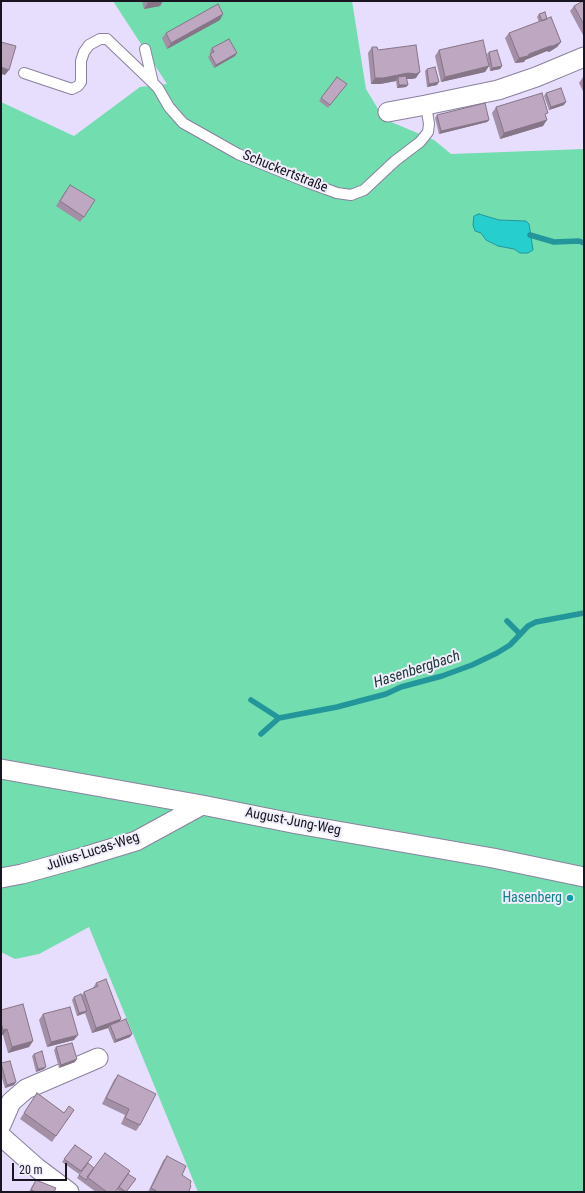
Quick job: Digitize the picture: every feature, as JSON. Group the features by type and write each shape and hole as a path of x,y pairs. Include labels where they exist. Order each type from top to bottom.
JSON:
{"street":[{"path":"388,112 498,90 536,77 584,57"},
{"name":"August-Jung-Weg","path":"1,769 202,805 297,824 493,858 584,877"},
{"name":"Julius-Lucas-Weg","path":"1,878 29,872 136,841 202,805"},
{"path":"1,1125 11,1102 26,1089 98,1058"},
{"path":"1,1136 37,1168 69,1192"}],"lane":[{"path":"24,73 72,89 78,86 81,82 81,61 84,52 89,45 100,39 108,39 153,83"},
{"name":"Schuckertstraße","path":"145,49 153,83 182,123 238,154 337,193 351,195 364,190 395,161 420,142 428,132 429,124 426,105"}],"shaded area":[{"path":"113,1 352,1 366,89 384,119 434,140 451,154 584,149 584,1192 198,1192 89,927 39,954 15,959 1,952 1,102 74,136 140,87 167,84","holes":["479,214 499,220 526,221 529,224 530,235 520,253 514,249 498,246 486,240 481,233"]},
{"path":"479,214 499,220 526,221 529,224 533,250 528,253 520,253 514,249 498,246 486,240 481,233 475,231 473,225 474,216"}],"building":[{"path":"147,1 159,1 148,3"},
{"path":"584,1 584,25 574,6"},
{"path":"218,4 223,14 171,43 166,33"},
{"path":"545,12 547,19 542,21 539,14"},
{"path":"551,17 561,42 529,54 528,56 519,58 509,33"},
{"path":"229,39 237,53 216,65 210,54 214,52 212,48"},
{"path":"483,40 489,66 445,77 439,50"},
{"path":"1,42 16,46 9,70 1,67"},
{"path":"416,45 420,72 416,74 408,73 375,78 372,47 377,47 378,50"},
{"path":"497,50 502,66 492,68 489,52"},
{"path":"435,67 439,82 429,84 427,69"},
{"path":"406,76 408,85 399,85 398,77"},
{"path":"337,77 347,84 330,105 321,98"},
{"path":"561,88 566,102 551,107 546,93"},
{"path":"542,93 548,113 545,114 547,120 504,133 496,107"},
{"path":"485,103 489,120 441,131 437,115"},
{"path":"70,185 95,200 84,217 60,201"},
{"path":"106,979 121,1019 96,1028 84,992 98,986 96,983"},
{"path":"81,994 87,1011 79,1013 74,997"},
{"path":"23,1004 33,1041 12,1047 7,1029 3,1030 1,1023 1,1010"},
{"path":"70,1007 78,1035 51,1042 43,1014"},
{"path":"126,1019 132,1034 116,1040 110,1025"},
{"path":"72,1043 77,1059 61,1065 56,1047"},
{"path":"42,1051 46,1067 38,1069 34,1054"},
{"path":"10,1061 16,1082 7,1085 1,1063"},
{"path":"118,1075 156,1094 140,1125 125,1118 129,1109 106,1098"},
{"path":"37,1093 64,1113 69,1106 74,1110 56,1136 24,1113"},
{"path":"75,1145 92,1157 81,1171 64,1159"},
{"path":"105,1153 130,1171 115,1192 107,1192 87,1177"},
{"path":"167,1156 186,1166 182,1175 191,1181 189,1191 191,1192 158,1192 151,1188"},
{"path":"88,1163 94,1168 86,1180 79,1175"},
{"path":"128,1174 136,1179 126,1192 119,1187"},
{"path":"36,1180 56,1188 54,1192 36,1192 31,1190"}],"waterway":[{"name":"Hasenbergbach","path":"530,235 554,242 579,241 584,243"},
{"name":"Hasenbergbach","path":"251,700 279,718 337,707 386,694 401,687 442,676 472,665 510,645 528,626 536,622 584,613"},
{"path":"507,621 520,634"},
{"path":"261,734 279,718"}],"place":[{"name":"Hasenberg","path":"570,898"}]}
